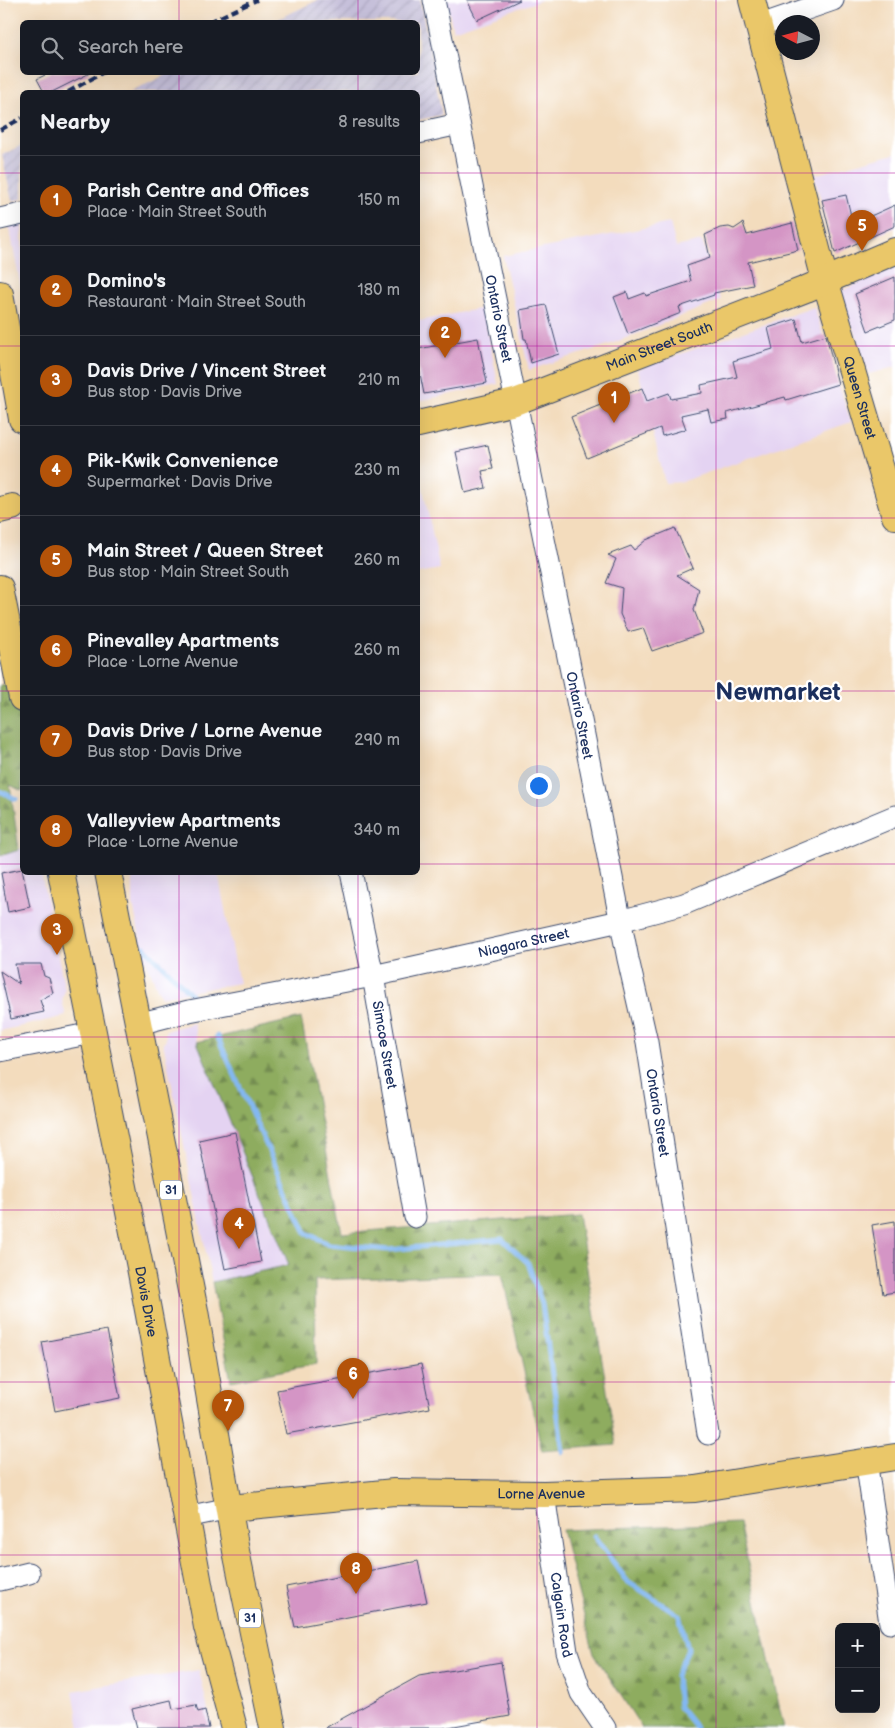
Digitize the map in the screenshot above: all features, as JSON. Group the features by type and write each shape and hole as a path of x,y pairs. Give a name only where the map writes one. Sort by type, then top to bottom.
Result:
{"main road":[{"name":"Queen Street","path":"752,0 825,280 895,516"},
{"name":"Main Street South","path":"420,424 515,402 895,251"},
{"path":"0,294 20,408"},
{"path":"0,588 20,688"},
{"name":"Davis Drive","path":"62,875 207,1627 234,1728"},
{"name":"31","path":"109,875 193,1301 230,1508 236,1552 273,1728"},
{"name":"Lorne Avenue","path":"230,1508 394,1492 544,1494 695,1489 866,1460 895,1457"}],"street":[{"name":"Ontario Street","path":"434,0 584,734 620,921 647,1042 708,1434"},
{"path":"758,26 833,0"},
{"path":"420,133 459,124"},
{"path":"0,219 20,214"},
{"name":"Niagara Street","path":"138,1024 189,1011 373,976 620,921 684,904 895,816"},
{"name":"Simcoe Street","path":"352,875 373,976 416,1217"},
{"path":"0,1051 93,1032"},
{"path":"866,1460 890,1623"},
{"name":"Calgain Road","path":"544,1494 566,1652 581,1693 605,1728"},
{"name":"Lorne Avenue","path":"186,1516 230,1508"},
{"path":"0,1580 29,1573"}],"shaded area":[{"path":"318,0 420,0 442,115 420,120 420,90 134,90 166,75 420,75 420,20 276,20"},
{"path":"446,0 542,0 453,30"},
{"path":"20,146 20,199 12,201 2,155"},
{"path":"895,153 895,228 835,253 814,175"},
{"path":"670,223 676,247 702,241 721,300 611,344 529,370 503,256"},
{"path":"20,224 20,283 9,226"},
{"path":"895,267 895,367 869,374 857,337 837,293"},
{"path":"814,307 851,422 681,482 665,483 638,369"},
{"path":"483,308 498,384 420,401 420,321"},
{"path":"420,475 440,569 420,573"},
{"path":"20,849 20,875 41,875 65,990 62,1001 66,1016 0,1031 0,857"},
{"path":"133,875 218,875 239,983 161,997 144,956 133,905"},
{"path":"194,1023 197,1042 289,1265 212,1282 163,1042 166,1040 165,1031"},
{"path":"199,1670 212,1728 80,1728 73,1691"}],"green space":[{"path":"14,683 20,718 20,790 10,785 19,850 0,856 0,685"},
{"path":"301,1018 342,1233 578,1214 616,1445 542,1451 502,1274 315,1280 316,1364 231,1381 212,1282 289,1265 197,1042"},
{"path":"739,1523 784,1728 642,1728 594,1654 562,1530"}],"building":[{"path":"467,0 520,0 477,20"},
{"path":"45,75 86,75 56,90 43,90 37,79"},
{"path":"846,195 853,224 895,205 895,226 835,253 822,200"},
{"path":"743,223 747,235 792,223 798,250 748,262 753,285 714,293 714,295 679,307 681,313 628,334 614,297 627,292 629,299 645,293 646,296 691,281 687,266 710,258 705,235 720,228 729,227 734,229"},
{"path":"895,277 895,320 868,331 855,294"},
{"path":"546,305 559,354 531,363 526,339 524,339 520,310"},
{"path":"796,319 802,342 826,335 838,384 786,400 785,397 727,413 728,419 711,422 708,409 681,415 686,429 662,436 660,428 587,458 571,417 642,388 647,401 669,393 671,399 702,393 701,385 737,377 733,361 773,349 768,328"},
{"path":"478,338 487,383 424,394 420,374 420,349"},
{"path":"488,445 493,469 482,471 486,488 465,493 456,452"},
{"path":"675,528 693,568 677,575 699,589 694,610 703,633 652,651 643,628 628,632 620,614 622,588 606,583 616,559 608,555 631,546 634,550 646,540"},
{"path":"20,869 20,875 23,875 30,907 8,912 1,873"},
{"path":"15,964 41,964 44,976 49,978 53,993 40,1000 44,1012 11,1019 0,971 19,984"},
{"path":"235,1132 261,1262 225,1269 199,1140"},
{"path":"895,1221 895,1292 883,1294 872,1225"},
{"path":"107,1330 120,1398 55,1411 42,1342"},
{"path":"421,1364 430,1408 286,1434 277,1390"},
{"path":"418,1561 427,1602 295,1627 286,1587"},
{"path":"501,1662 510,1716 443,1728 325,1728 419,1676"},
{"path":"171,1700 173,1709 196,1705 198,1712 205,1710 209,1728 137,1728 132,1709"}],"waterway":[{"path":"0,791 16,799"},
{"path":"144,947 192,995"},
{"path":"217,1036 306,1233 329,1244 388,1250 502,1239 528,1263 542,1304 563,1452"},
{"path":"594,1536 628,1582 679,1615 688,1649 676,1675 679,1707 696,1728"}],"railway":[{"path":"213,20 257,0"},
{"path":"72,90 99,75"},
{"path":"0,130 20,119"}],"place":[{"name":"Main Street / Queen Street","path":"862,251"},
{"name":"Domino's","path":"445,358"},
{"name":"Parish Centre and Offices","path":"614,423"},
{"name":"Davis Drive / Vincent Street","path":"57,955"},
{"name":"Pik-Kwik Convenience","path":"239,1249"},
{"name":"Pinevalley Apartments","path":"353,1399"},
{"name":"Davis Drive / Lorne Avenue","path":"228,1431"},
{"name":"Valleyview Apartments","path":"356,1594"}],"district":[{"name":"Newmarket","path":"778,692"}]}
